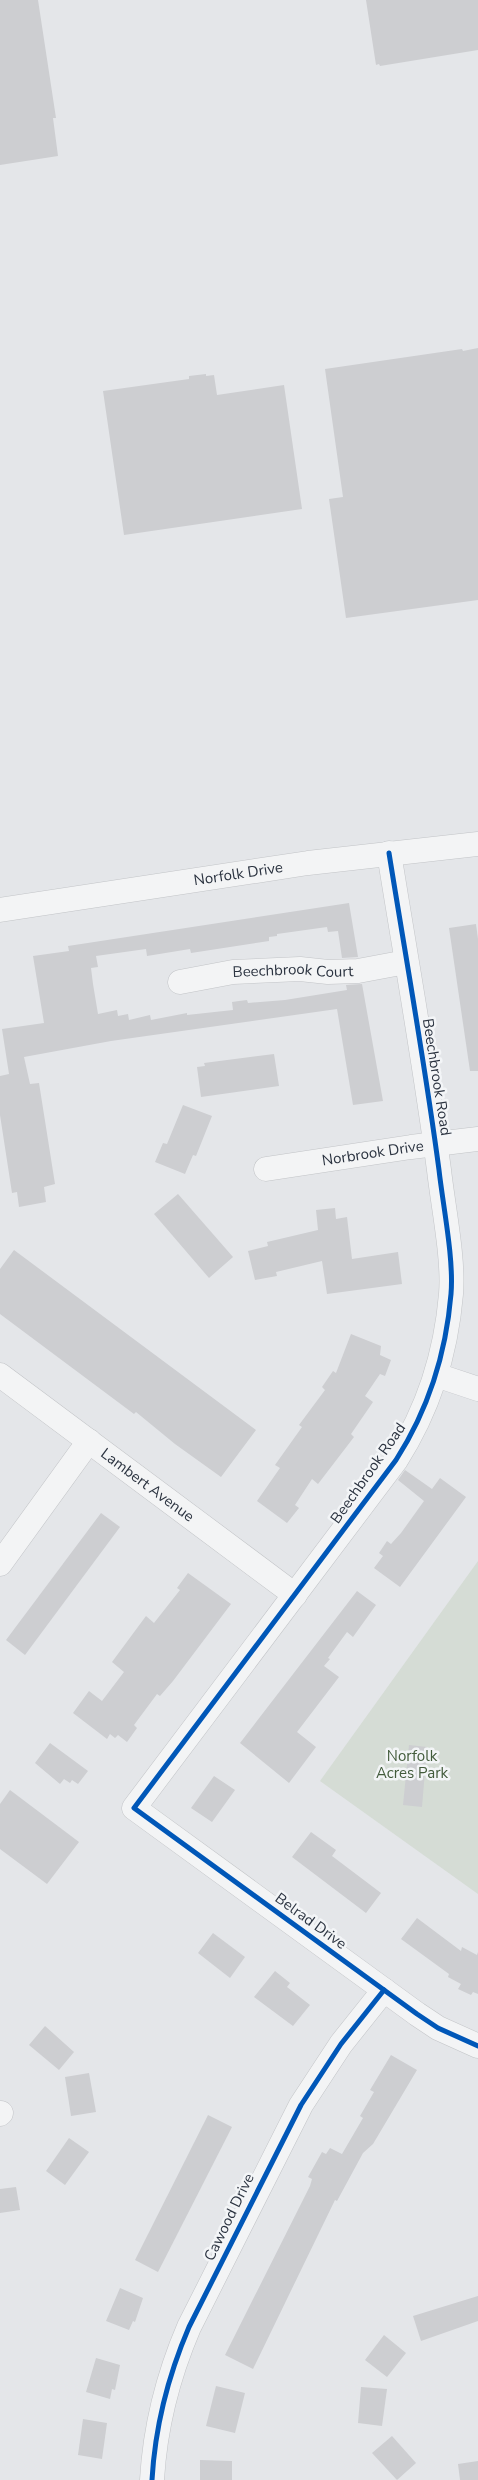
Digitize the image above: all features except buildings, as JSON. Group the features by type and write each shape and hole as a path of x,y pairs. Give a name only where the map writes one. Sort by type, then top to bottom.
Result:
{"street":[{"name":"Norfolk Drive","path":"0,910 299,865 478,844"},
{"name":"Beechbrook Road","path":"134,1808 296,1595 408,1440 426,1406 436,1375 444,1345 452,1292 448,1240 435,1144 389,853"},
{"name":"Beechbrook Court","path":"180,982 233,972 300,969 328,972 358,971 406,962"},
{"name":"Norbrook Drive","path":"266,1169 478,1139"},
{"name":"Lambert Avenue","path":"0,1375 296,1595"},
{"path":"436,1375 478,1389"},
{"path":"0,1564 89,1441"},
{"name":"Belrad Drive","path":"134,1808 438,2028 478,2046"},
{"name":"Cawood Drive","path":"152,2480 154,2452 164,2398 177,2354 189,2326 300,2105 337,2051 384,1990"}],"green space":[{"name":"Norfolk Acres Park","path":"478,1561 478,1894 320,1781"}],"cycle path":[{"path":"389,853 428,1091 450,1249 451,1294 449,1316 440,1360 426,1401 396,1460 134,1808 417,2014 438,2028 478,2046"},
{"path":"152,2480 159,2421 175,2364 189,2327 301,2105 341,2044 384,1990"}]}
